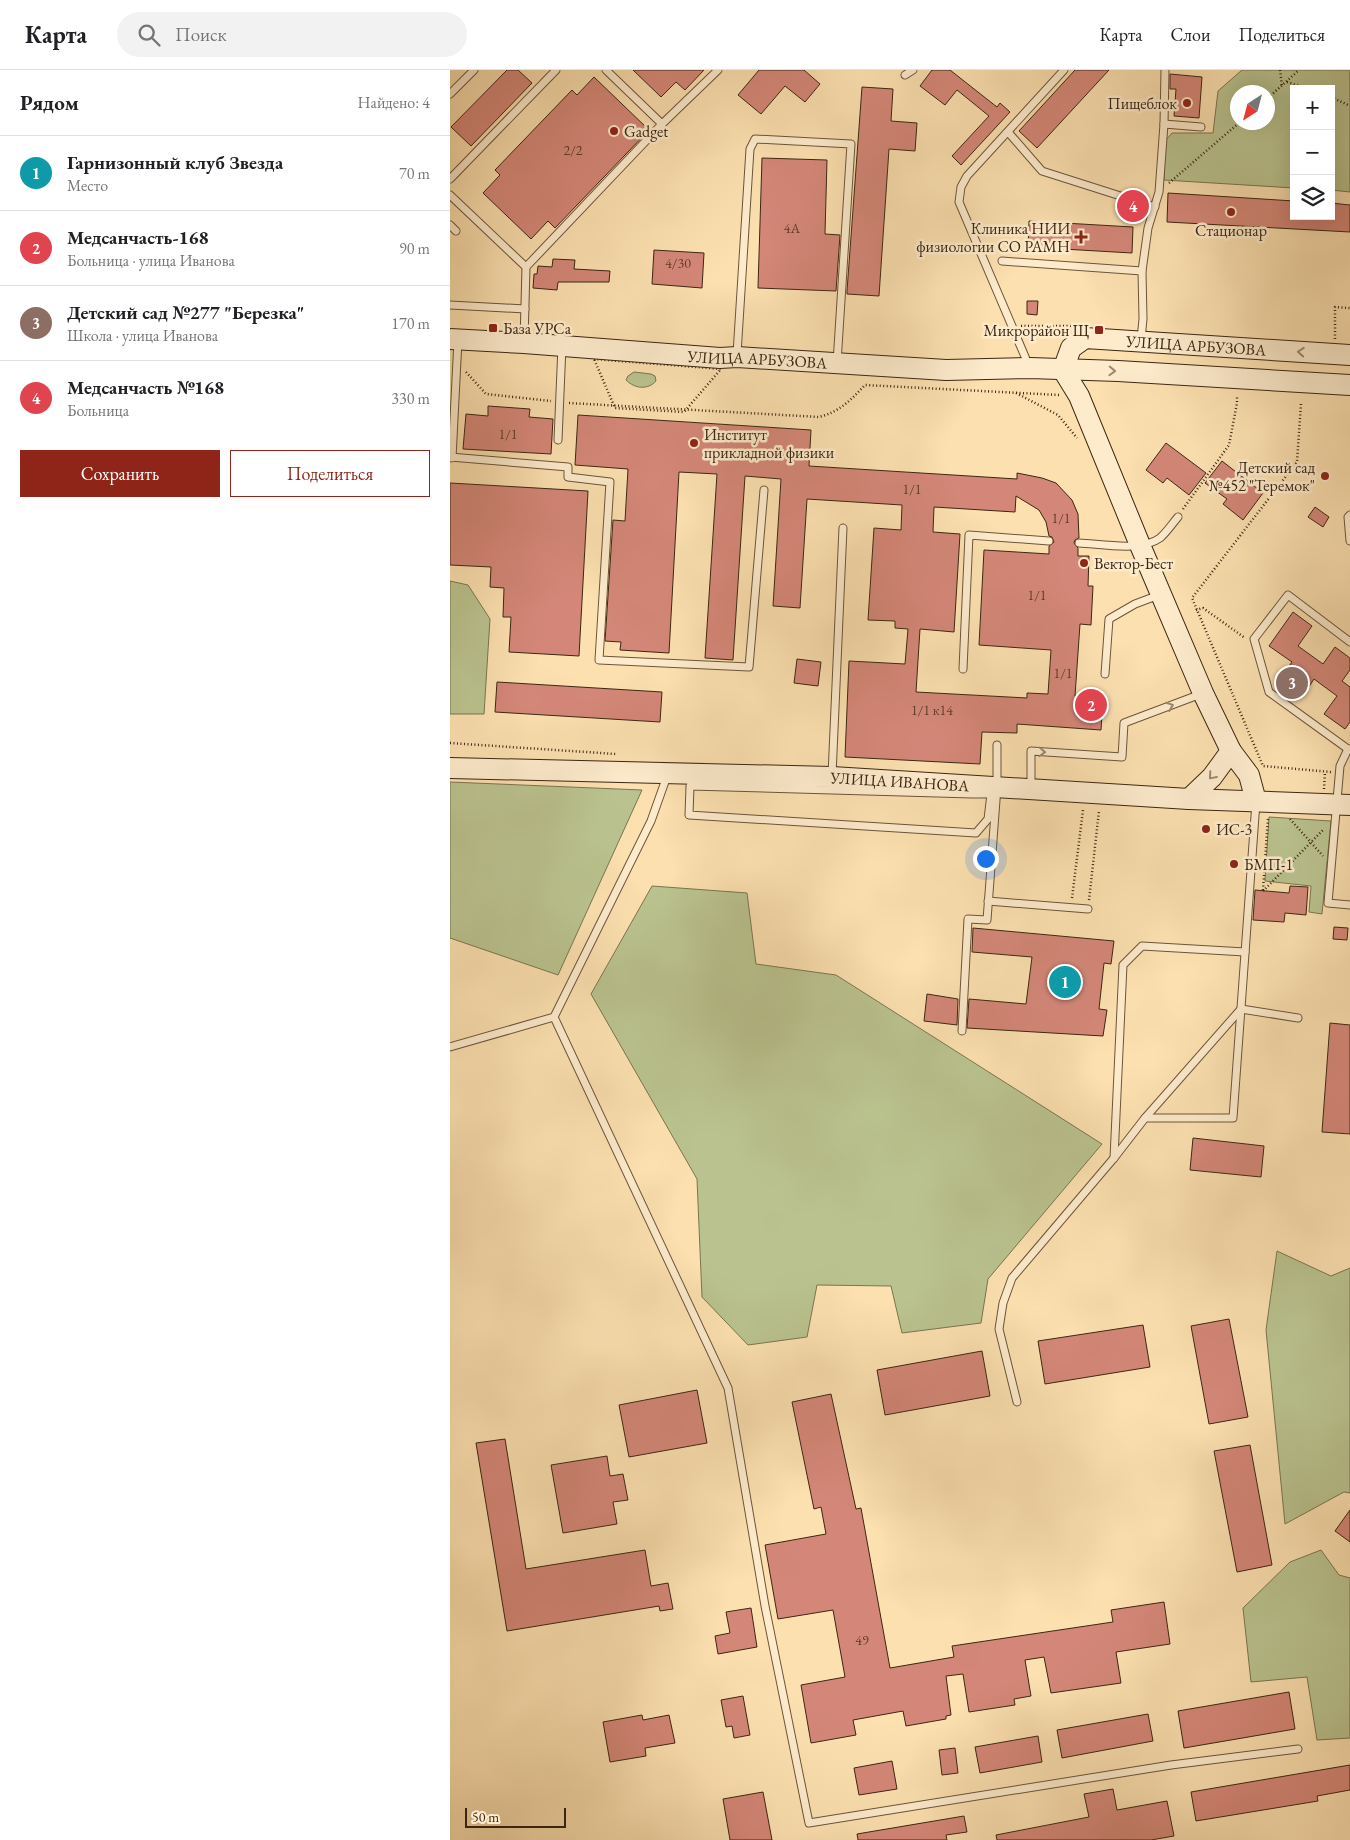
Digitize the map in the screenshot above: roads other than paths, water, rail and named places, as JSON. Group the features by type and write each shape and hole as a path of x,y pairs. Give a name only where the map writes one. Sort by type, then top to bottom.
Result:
{"main road":[{"name":"УЛИЦА АРБУЗОВА","path":"1063,370 1071,348 1085,338 1350,355"},
{"name":"УЛИЦА АРБУЗОВА","path":"454,340 524,343 720,358 737,357 946,370 1030,368 1350,385"},
{"path":"1063,370 1079,396 1140,546 1204,693 1231,751 1249,775 1262,806"},
{"path":"1189,799 1212,777 1231,751"},
{"name":"УЛИЦА ИВАНОВА","path":"450,768 832,777 1189,799 1262,806 1340,808"}],"lane":[{"path":"450,94 474,70"},
{"path":"450,178 556,70"},
{"path":"606,70 662,124"},
{"path":"524,343 526,268 662,124 718,70"},
{"path":"905,75 913,70"},
{"path":"1030,368 959,202 961,187 967,176 1064,70"},
{"path":"1141,342 1143,319 1142,271 1148,228 1159,192 1164,124 1165,70"},
{"path":"1164,124 1201,127"},
{"path":"1008,132 1042,171 1154,207"},
{"path":"737,357 750,149 755,139 851,144 838,363"},
{"path":"450,195 526,268"},
{"path":"450,225 456,231"},
{"path":"1002,261 1142,271"},
{"path":"450,305 525,310"},
{"path":"454,340 457,372 451,457 568,467 568,477 610,482 599,660 749,667 764,490"},
{"path":"558,440 562,346"},
{"path":"1350,515 1348,517 1350,541"},
{"path":"1079,543 1140,546 1158,539 1178,517"},
{"path":"832,777 843,528"},
{"path":"963,669 969,535 1049,541"},
{"path":"1104,674 1109,619 1135,604 1161,593"},
{"path":"1350,642 1288,595 1254,639 1269,692 1349,749 1340,766 1339,773 1340,808 1331,864 1328,904 1350,906"},
{"path":"1031,789 1031,751 1122,757 1124,723 1204,693"},
{"path":"962,1031 968,919 987,920 997,787 997,745"},
{"path":"450,1047 554,1017 651,821 668,773"},
{"path":"690,786 991,794 988,819 976,833 689,815 690,786"},
{"path":"1145,1118 1233,1118 1245,952 1262,806"},
{"path":"988,901 1088,909"},
{"path":"1114,1158 1123,966 1142,946 1245,952"},
{"path":"1241,1009 1298,1018"},
{"path":"1017,1402 999,1328 1003,1303 1012,1278 1114,1158 1145,1118 1241,1009"},
{"path":"554,1017 728,1388 764,1606 809,1823 1171,1765 1298,1749"}],"place":[{"name":"Пищеблок","path":"1187,103"},
{"name":"Gadget","path":"614,131"},
{"name":"Медсанчасть №168","path":"1133,206"},
{"name":"Стационар","path":"1231,212"},
{"name":"Клиника НИИ физиологии СО РАМН","path":"1081,237"},
{"name":"База УРСа","path":"493,328"},
{"name":"Микрорайон Щ","path":"1099,330"},
{"name":"Институт прикладной физики","path":"694,443"},
{"name":"Детский сад №452 \"Теремок\"","path":"1325,476"},
{"name":"Вектор-Бeст","path":"1084,563"},
{"name":"Детский сад №277 \"Березка\"","path":"1292,683"},
{"name":"Медсанчасть-168","path":"1091,705"},
{"name":"ИС-3","path":"1206,829"},
{"name":"БМП-1","path":"1234,864"},
{"name":"Гарнизонный клуб Звезда","path":"1065,982"}]}
